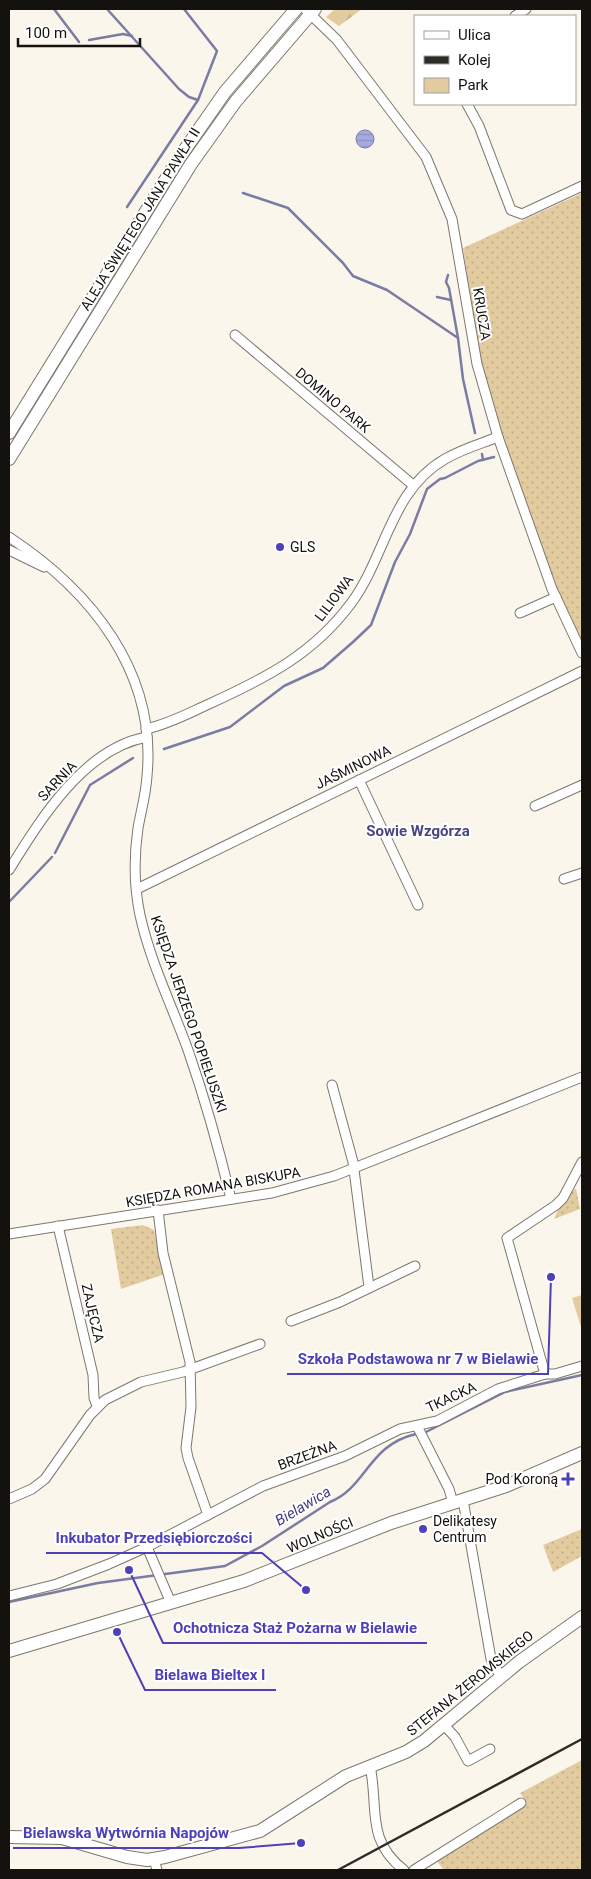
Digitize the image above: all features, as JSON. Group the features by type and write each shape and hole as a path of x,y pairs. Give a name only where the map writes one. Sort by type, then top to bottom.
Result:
{"street":[{"name":"ALEJA ŚWIĘTEGO JANA PAWŁA II","path":"9,433 179,158 230,86 296,9"},
{"name":"ALEJA ŚWIĘTEGO JANA PAWŁA II","path":"9,459 191,164 236,101 310,10"},
{"name":"KRUCZA","path":"310,10 343,47 426,157 452,219 477,364 498,437 556,597 582,653"},
{"path":"468,105 479,126 511,210 522,214 582,186"},
{"name":"DOMINO PARK","path":"235,335 413,485"},
{"name":"LILIOWA","path":"147,733 264,678 297,658 328,631 353,600 372,567 396,512 413,485 444,460 462,450 498,437"},
{"name":"KSIĘDZA JERZEGO POPIEŁUSZKI","path":"9,537 29,551 84,600 116,640 139,691 147,733 147,777 136,846 137,889 145,932 196,1073 231,1199"},
{"name":"KSIĘDZA JERZEGO POPIEŁUSZKI","path":"9,550 49,569"},
{"path":"520,613 556,597"},
{"name":"JAŚMINOWA","path":"137,889 582,671"},
{"name":"SARNIA","path":"9,870 40,822 77,778 112,751 147,733"},
{"path":"359,780 418,905"},
{"path":"535,806 582,785"},
{"path":"564,879 582,873"},
{"name":"KSIĘDZA ROMANA BISKUPA","path":"9,1234 231,1199 300,1186 354,1168 582,1077"},
{"path":"332,1085 354,1168 369,1287"},
{"path":"545,1374 507,1238 556,1205 563,1198 582,1162"},
{"path":"158,1210 163,1254 190,1369 191,1407 186,1448 208,1515"},
{"name":"ZAJĘCZA","path":"58,1226 93,1375 94,1398 97,1406"},
{"path":"291,1321 340,1302 415,1266"},
{"path":"9,1499 32,1489 45,1479 97,1406 141,1382 190,1369 260,1344"},
{"name":"TKACKA","path":"417,1426 437,1421 498,1389 545,1374 556,1374 582,1366"},
{"path":"417,1426 449,1489 458,1502 491,1659 501,1677"},
{"name":"BRZEŻNA","path":"9,1596 68,1580 147,1547 263,1486 345,1456 400,1429 417,1426"},
{"name":"WOLNOŚCI","path":"9,1652 259,1575 382,1526 530,1477 582,1453"},
{"path":"147,1547 171,1603"},
{"name":"STEFANA ŻEROMSKIEGO","path":"9,1837 58,1838 155,1865 262,1830 334,1782 417,1746 501,1677 582,1617"},
{"path":"444,1725 455,1737 468,1761 490,1749"},
{"path":"370,1766 377,1836 386,1852 404,1870"},
{"path":"414,1870 521,1803"}],"green space":[{"path":"335,9 362,9 339,26 326,17"},
{"path":"582,193 582,642 555,585 481,373 463,248"},
{"path":"576,1188 580,1209 554,1219 560,1205"},
{"path":"143,1225 154,1230 165,1274 121,1289 111,1229"},
{"path":"582,1295 582,1327 581,1327 572,1298"},
{"path":"582,1529 582,1556 553,1572 543,1545"},
{"path":"582,1760 582,1870 444,1870 436,1860 527,1803 520,1793"}],"water":[{"path":"365,130 371,133 374,139 371,145 365,148 359,145 356,139 359,133"}],"waterway":[{"path":"54,9 79,42"},
{"path":"107,9 179,89 189,97 198,100"},
{"path":"127,207 198,100 217,51 184,9"},
{"path":"89,40 123,34 132,36"},
{"path":"243,193 288,208 343,263 353,276 387,290 458,338 463,379 475,433"},
{"path":"448,275 446,282 449,288 458,338"},
{"path":"437,297 451,300"},
{"path":"482,454 483,460"},
{"path":"164,749 230,727 284,686 323,668 353,642 371,625 395,562 410,534 427,489 440,479 478,461 494,457"},
{"path":"55,853 90,785 133,758"},
{"path":"9,902 52,857"},
{"name":"Bielawica","path":"424,1433 505,1392 582,1375"},
{"name":"Bielawica","path":"9,1602 98,1583 225,1566 262,1546 342,1495 352,1487 377,1456 400,1439 416,1434"}],"railway":[{"path":"338,1870 582,1739"}],"place":[{"name":"GLS","path":"280,547"},
{"name":"Szkoła Podstawowa nr 7 w Bielawie","path":"551,1277"},
{"name":"Pod Koroną","path":"568,1479"},
{"name":"Delikatesy Centrum","path":"423,1529"},
{"name":"Ochotnicza Staż Pożarna w Bielawie","path":"129,1570"},
{"name":"Inkubator Przedsiębiorczości","path":"306,1590"},
{"name":"Bielawa Bieltex I","path":"117,1632"},
{"name":"Bielawska Wytwórnia Napojów","path":"301,1843"}],"district":[{"name":"Sowie Wzgórza","path":"418,831"}]}
